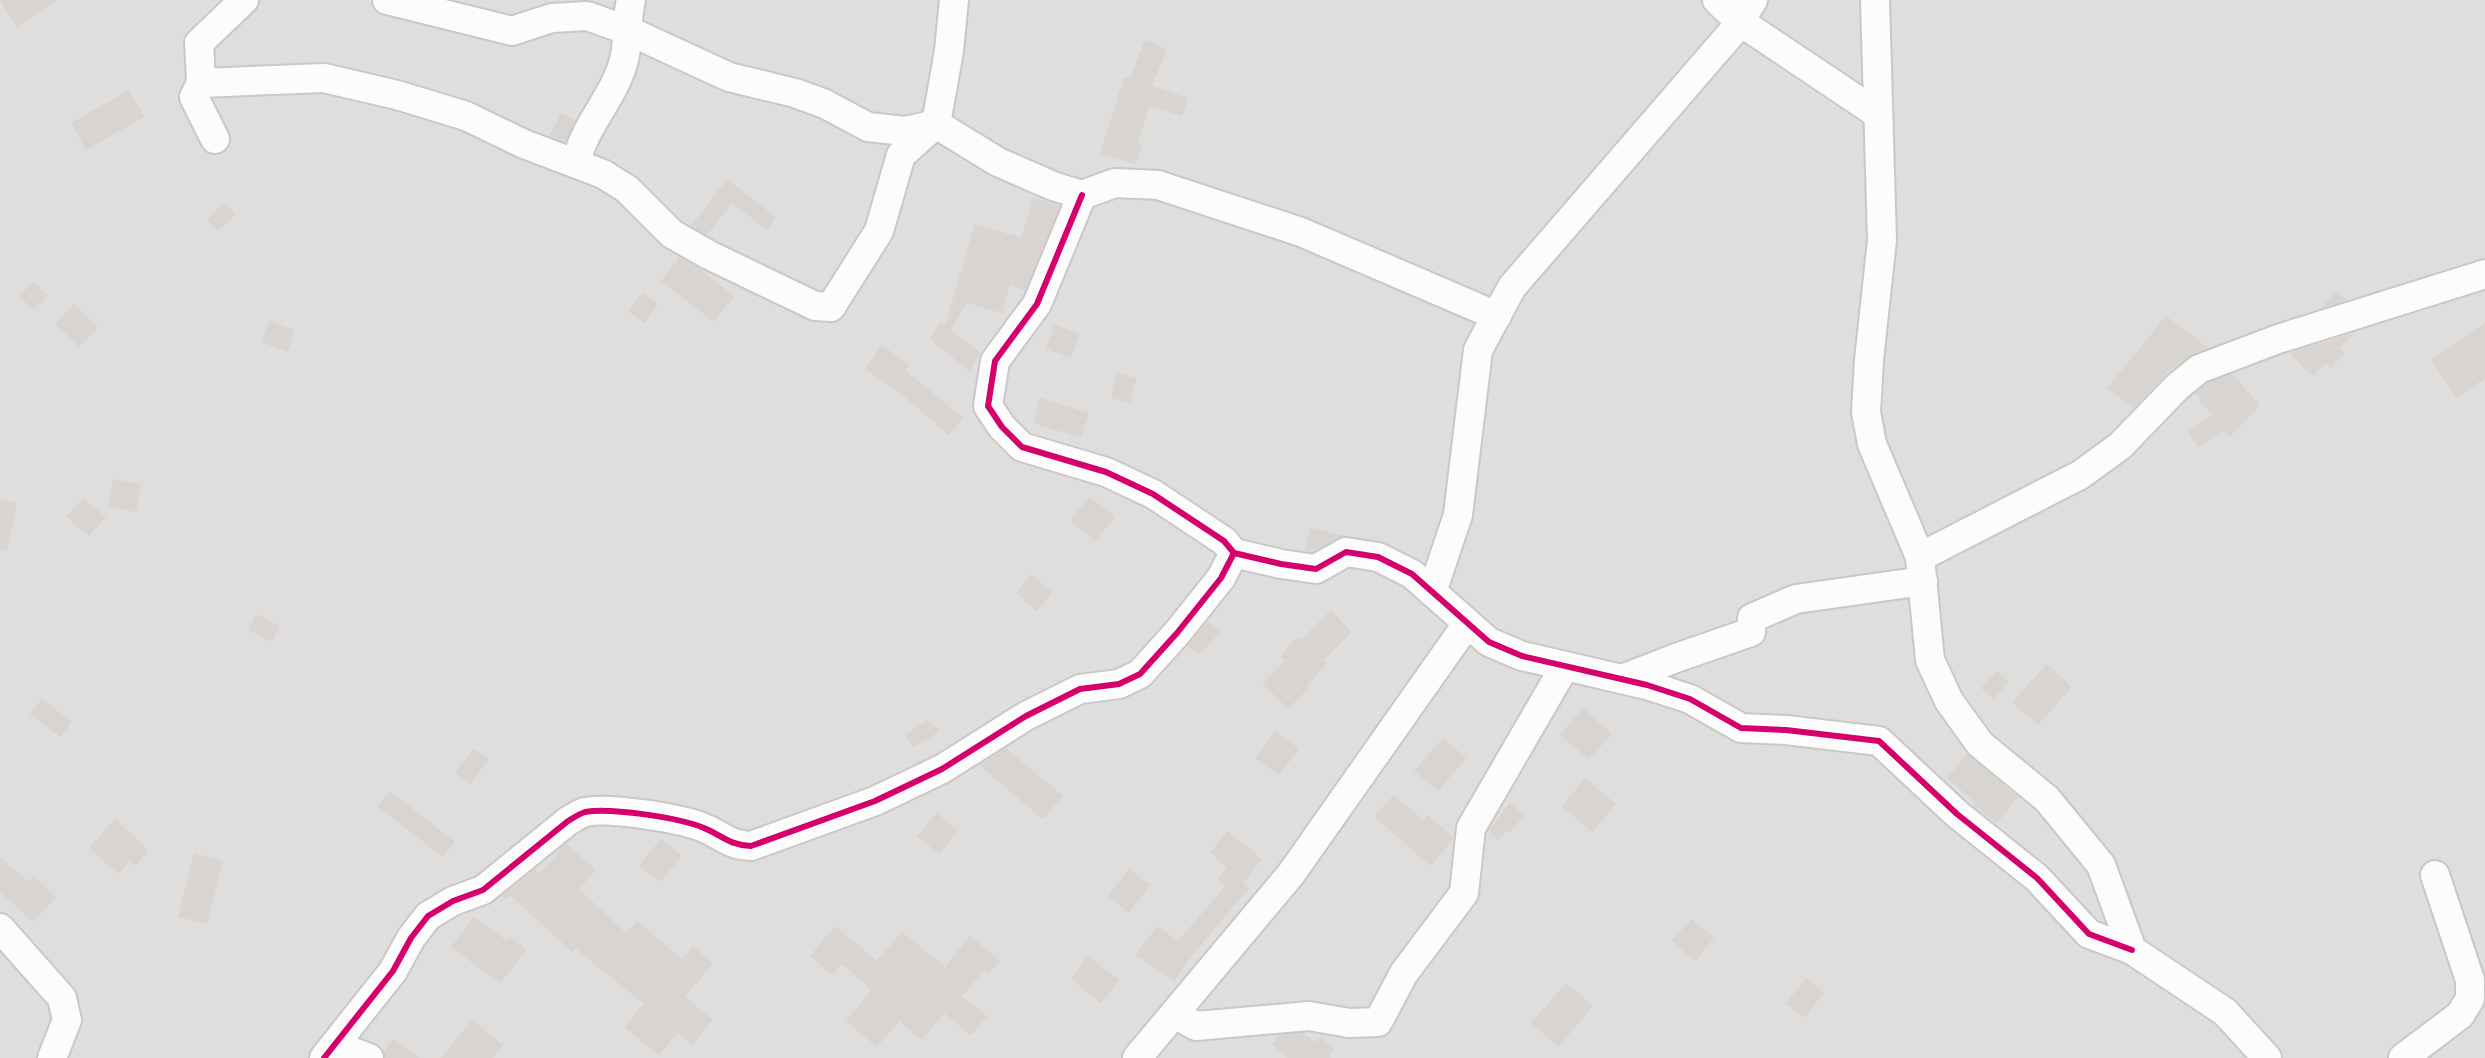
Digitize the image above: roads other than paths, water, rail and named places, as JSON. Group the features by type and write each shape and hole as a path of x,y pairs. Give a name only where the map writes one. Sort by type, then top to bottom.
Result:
{"street":[{"path":"215,139 194,97 201,83 199,43 244,0"},
{"path":"387,0 512,31 552,18 587,16 627,30 729,77 795,93 825,104 868,126 905,131 936,124 998,162 1053,186 1083,195 1114,183 1158,185 1301,232 1497,316"},
{"path":"576,163 580,143 610,95 625,59 631,0"},
{"path":"201,83 324,78 398,95 466,116 524,144 603,174 627,189 672,234 709,255 815,306 831,307 879,231 901,155 936,124 949,51 954,0"},
{"path":"1717,0 1746,11 1878,114"},
{"path":"1875,0 1882,240 1869,360 1866,412 1872,444 1922,569 1930,660 1949,701 1980,744 2047,799 2101,865 2132,950"},
{"path":"1432,592 1458,514 1478,350 1512,287 1746,11"},
{"path":"1083,195 1036,304 995,361 988,406 1002,427 1022,447 1106,472 1153,494 1224,541 1234,553 1316,569 1346,552 1378,557 1412,574 1490,642 1522,656 1690,699 1741,728 1786,730 1879,741 1957,814 2037,878 2089,934 2132,950 2226,1012 2267,1058"},
{"path":"1622,680 1751,632 1752,618 1796,599 1922,569 2080,475 2120,446 2176,387 2199,369 2278,339 2485,274"},
{"path":"369,1058 330,1051 393,971 411,938 428,916 453,901 483,890 568,821 583,813 603,811 642,815 704,828 735,845 751,846 875,801 942,769 981,747 1026,716 1080,689 1119,684 1140,674 1177,633 1221,578 1234,553"},
{"path":"1137,1058 1291,874 1467,624"},
{"path":"1174,1014 1196,1026 1309,1017 1348,1023 1378,1022 1404,973 1464,893 1471,828 1565,666"},
{"path":"2403,1058 2460,1015 2470,999 2470,980 2435,875"},
{"path":"0,928 62,998 67,1020 52,1058"}]}
